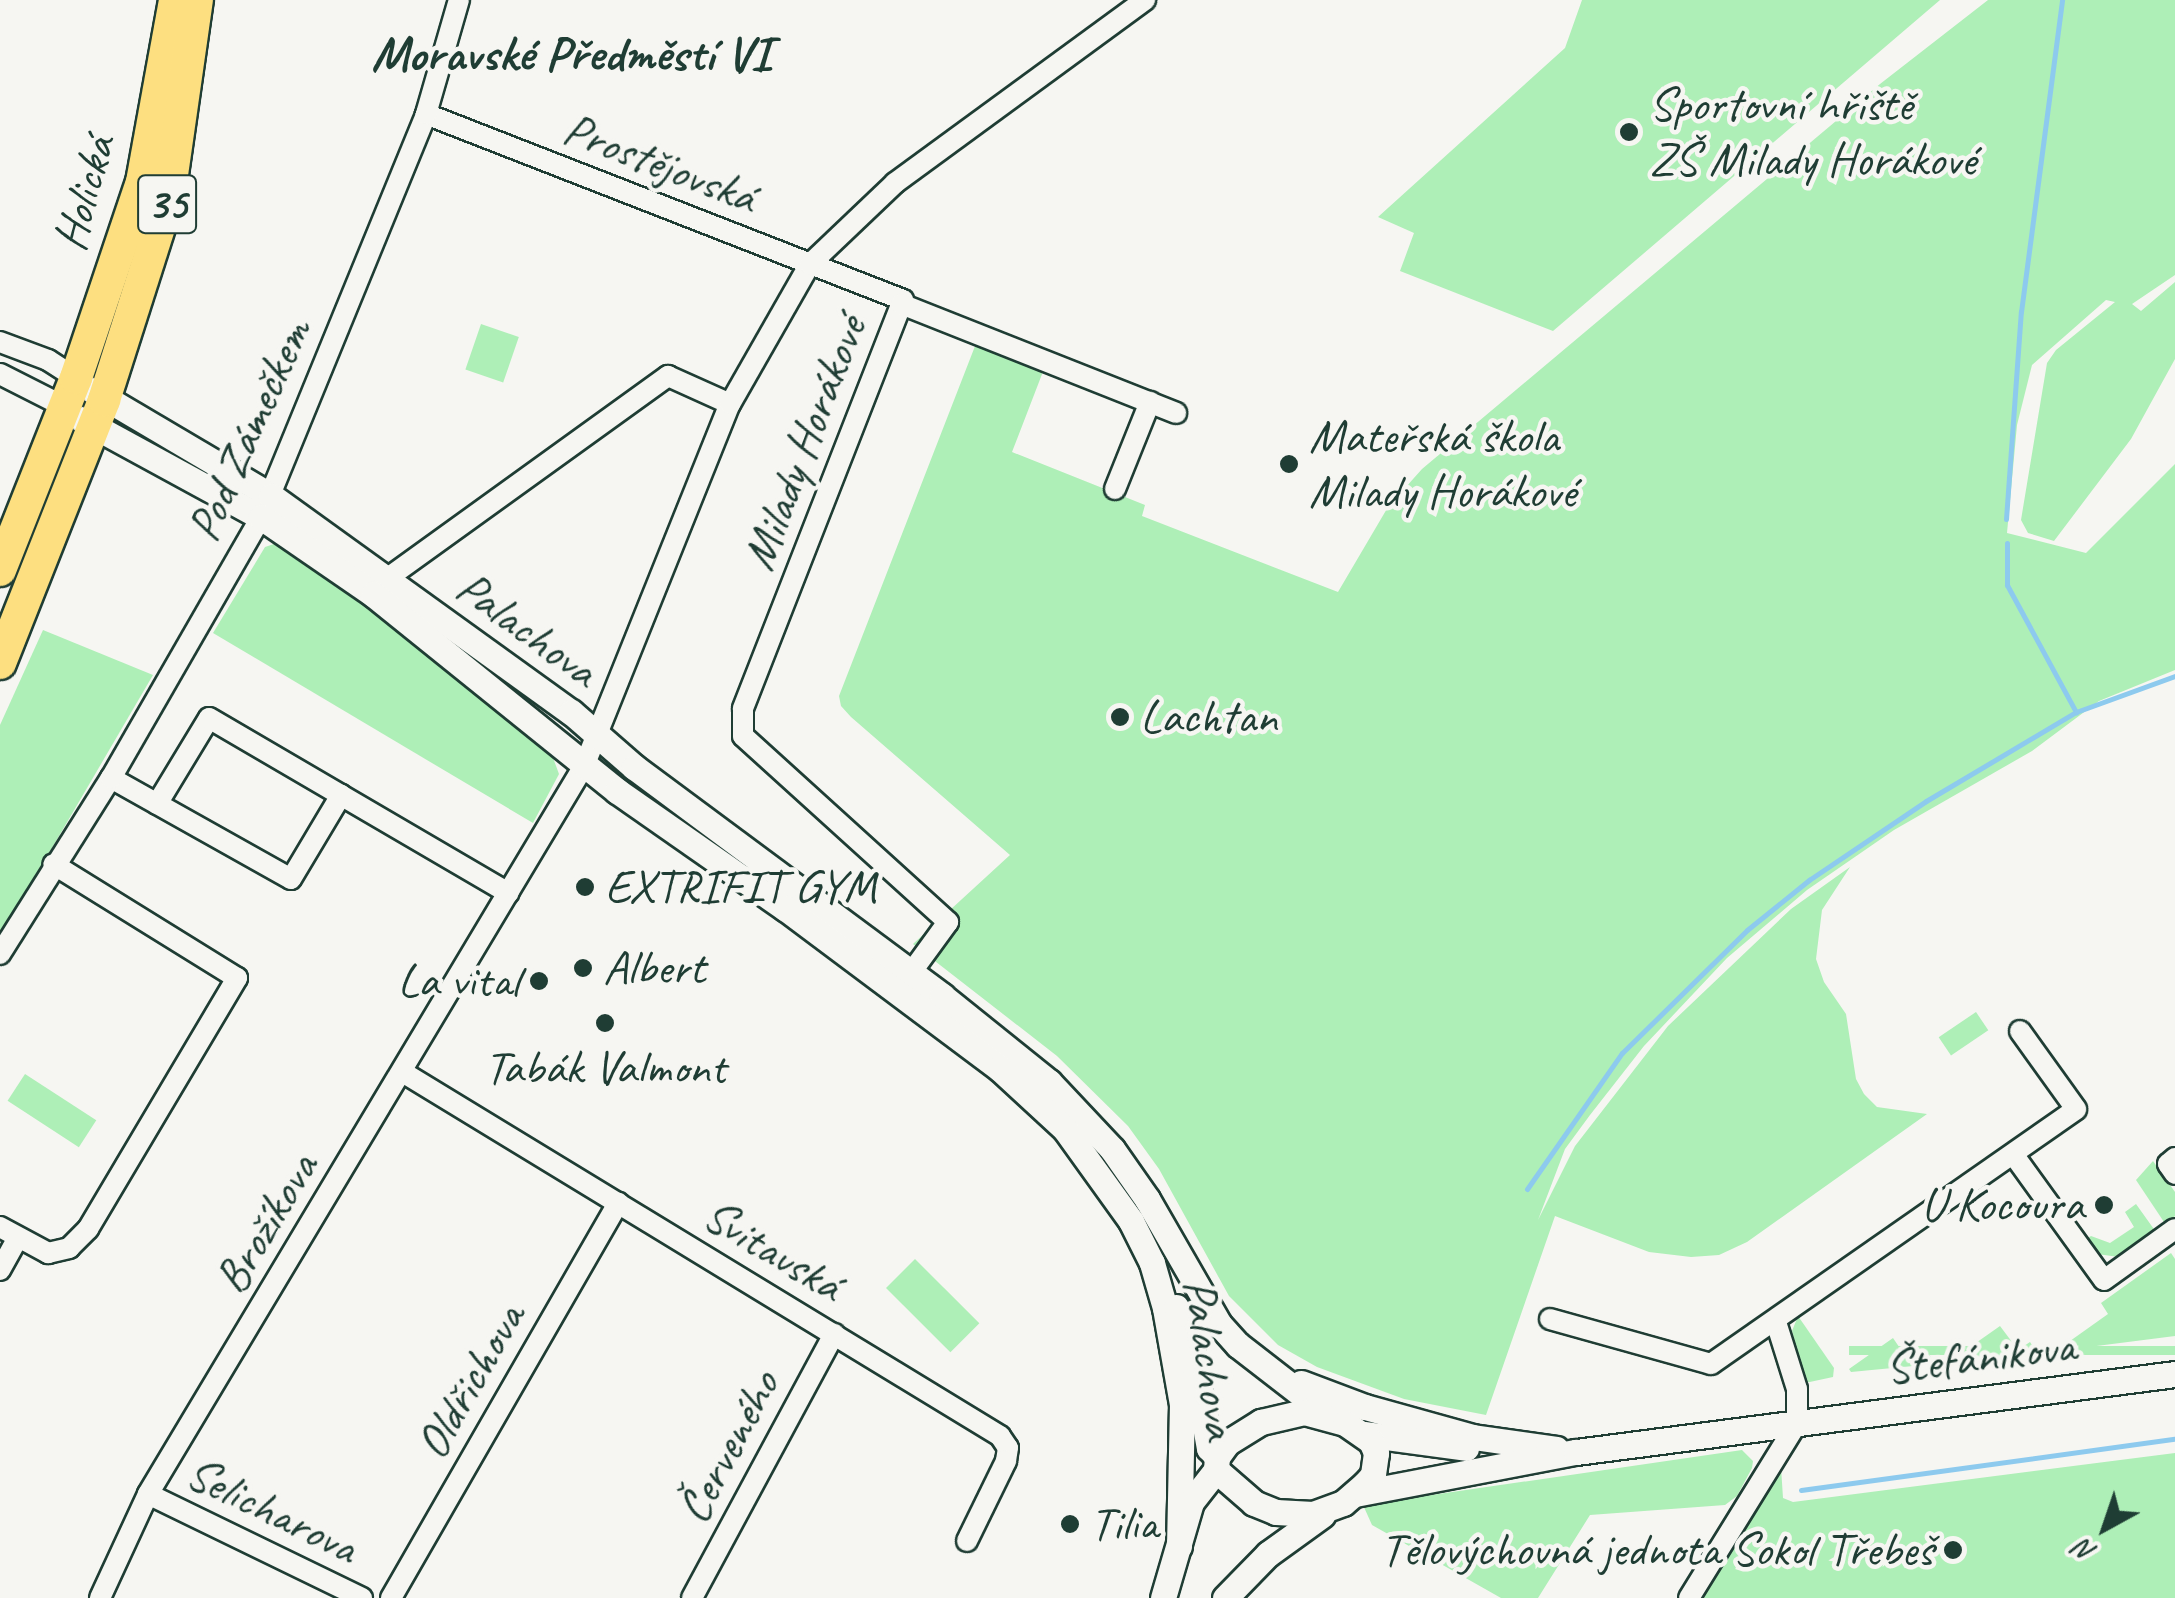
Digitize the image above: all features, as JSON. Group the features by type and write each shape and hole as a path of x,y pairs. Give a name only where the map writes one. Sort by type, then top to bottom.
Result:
{"main road":[{"name":"Holická","path":"70,392 142,182 175,0"},
{"name":"Holická","path":"99,414 169,196 197,0"},
{"name":"35","path":"0,570 70,392"},
{"name":"35","path":"0,663 99,414"}],"street":[{"name":"Pod Zámečkem","path":"0,954 110,778 266,507 426,114 459,0"},
{"name":"Milady Horákové","path":"585,764 730,404 810,264 895,183 1145,0"},
{"name":"Prostějovská","path":"426,114 810,264"},
{"name":"Milady Horákové","path":"810,264 904,300 743,709 744,736 948,922 904,982"},
{"path":"902,304 1176,412"},
{"path":"0,342 48,360 70,392"},
{"path":"0,374 70,392"},
{"name":"Milady Horákové","path":"386,580 668,376 730,404"},
{"name":"Palachova","path":"70,392 99,414 266,507 386,580 599,735 904,982 1082,1114 1147,1199 1219,1324 1332,1418"},
{"path":"1115,490 1150,402"},
{"name":"Palachova","path":"266,507 585,764 904,982 1065,1129 1116,1195 1152,1263 1175,1354 1182,1404 1179,1546"},
{"path":"156,804 208,718 509,893"},
{"name":"Brožíkova","path":"100,1598 148,1494 404,1073 585,764"},
{"path":"110,778 291,878 341,795"},
{"path":"0,1270 8,1232 48,1253 70,1248 88,1229 237,978 53,864"},
{"path":"1550,1320 1712,1364 2076,1109 2020,1031"},
{"name":"Svitavská","path":"404,1073 1006,1442 1006,1462 967,1541"},
{"name":"Štefánikova","path":"2013,1154 2104,1280 2175,1230"},
{"path":"2175,1158 2168,1164 2175,1174"},
{"name":"Oldřichova","path":"391,1598 618,1203"},
{"path":"1152,1263 1189,1336 1209,1448 1216,1464 1245,1497 1276,1512 1298,1515 1330,1510"},
{"path":"1689,1598 1797,1423 1796,1390 1776,1322"},
{"name":"Červeného","path":"692,1598 834,1334"},
{"path":"1271,1371 1365,1407 1472,1437 1576,1452"},
{"name":"Štefánikova","path":"1354,1494 1576,1452 2175,1374"},
{"path":"1163,1598 1192,1502 1236,1437 1282,1414 1304,1412 1332,1418 1372,1441 1377,1461 1373,1475 1354,1494 1268,1554 1226,1598"},
{"name":"Štefánikova","path":"1364,1434 1470,1449 1576,1452"},
{"name":"Selicharova","path":"148,1494 362,1598"}],"green space":[{"name":"Sportovní hřiště ZŠ Milady Horákové","path":"1582,0 1940,0 1553,331 1400,271 1414,233 1378,217 1565,48"},
{"path":"1988,0 2175,0 2175,275 2132,304 2141,311 2175,282 2175,359 2131,439 2054,541 2028,533 2021,520 2047,363 2056,350 2115,302 2106,300 2032,365 2017,425 2007,533 2086,553 2175,464 2175,670 2099,701 2032,751 1894,830 1807,890 1727,958 1644,1046 1565,1149 1538,1220 1575,1146 1668,1026 1791,909 1850,867 1822,910 1816,959 1824,982 1846,1014 1856,1079 1864,1094 1877,1107 1927,1114 1747,1242 1719,1255 1691,1257 1649,1252 1555,1216 1486,1415 1404,1399 1317,1367 1278,1345 1229,1296 1159,1169 1128,1126 1057,1056 913,944 1010,855 851,717 841,706 839,696 977,341 1044,369 1012,452 1145,505 1142,516 1338,592 1388,507 1422,469 1880,84"},
{"path":"481,324 519,337 503,382 465,369"},
{"path":"280,542 380,614 552,755 559,774 533,823 213,633 265,547"},
{"path":"43,630 153,675 0,937 0,725"},
{"path":"1976,1012 1988,1030 1951,1055 1939,1037"},
{"path":"25,1074 96,1120 79,1147 8,1101"},
{"path":"2153,1161 2175,1192 2175,1216 2166,1225 2136,1180"},
{"path":"2136,1204 2156,1232 2119,1257 2097,1254 2085,1240 2091,1236 2110,1243 2134,1227 2125,1212"},
{"path":"2171,1253 2175,1259 2175,1336 2065,1350 2063,1346 2108,1314 2101,1303"},
{"path":"915,1259 979,1323 950,1352 886,1288"},
{"path":"1798,1316 1834,1368 1833,1377 1805,1383 1792,1331"},
{"path":"2000,1326 2018,1350 2030,1342 2038,1354 1953,1359"},
{"path":"1893,1338 1910,1363 1928,1351 1934,1364 1851,1372 1849,1369"},
{"path":"1849,1346 2175,1346 2175,1355 1849,1355"},
{"path":"1742,1450 1753,1461 1752,1468 1737,1496 1725,1505 1590,1515 1538,1598 1501,1598 1372,1525 1363,1505"},
{"name":"Tělovýchovná jednota Sokol Třebeš","path":"2175,1453 2175,1598 1702,1598 1781,1467 1783,1498 1793,1502"}],"waterway":[{"path":"2006,519 2021,312 2062,0"},
{"path":"2007,543 2007,585 2076,712"},
{"path":"1527,1189 1622,1053 1747,930 1809,880 1926,801 2076,712 2175,676"},
{"path":"1801,1490 2175,1439"}],"place":[{"name":"Sportovní hřiště ZŠ Milady Horákové","path":"1629,132"},
{"name":"Mateřská škola Milady Horákové","path":"1289,464"},
{"name":"Lachtan","path":"1120,717"},
{"name":"EXTRIFIT GYM","path":"585,887"},
{"name":"Albert","path":"583,968"},
{"name":"La vital","path":"539,981"},
{"name":"Tabák Valmont","path":"605,1023"},
{"name":"U Kocoura","path":"2104,1205"},
{"name":"Tilia","path":"1070,1524"},
{"name":"Tělovýchovná jednota Sokol Třebeš","path":"1953,1550"}],"district":[{"name":"Moravské Předměstí VI","path":"571,54"}]}
